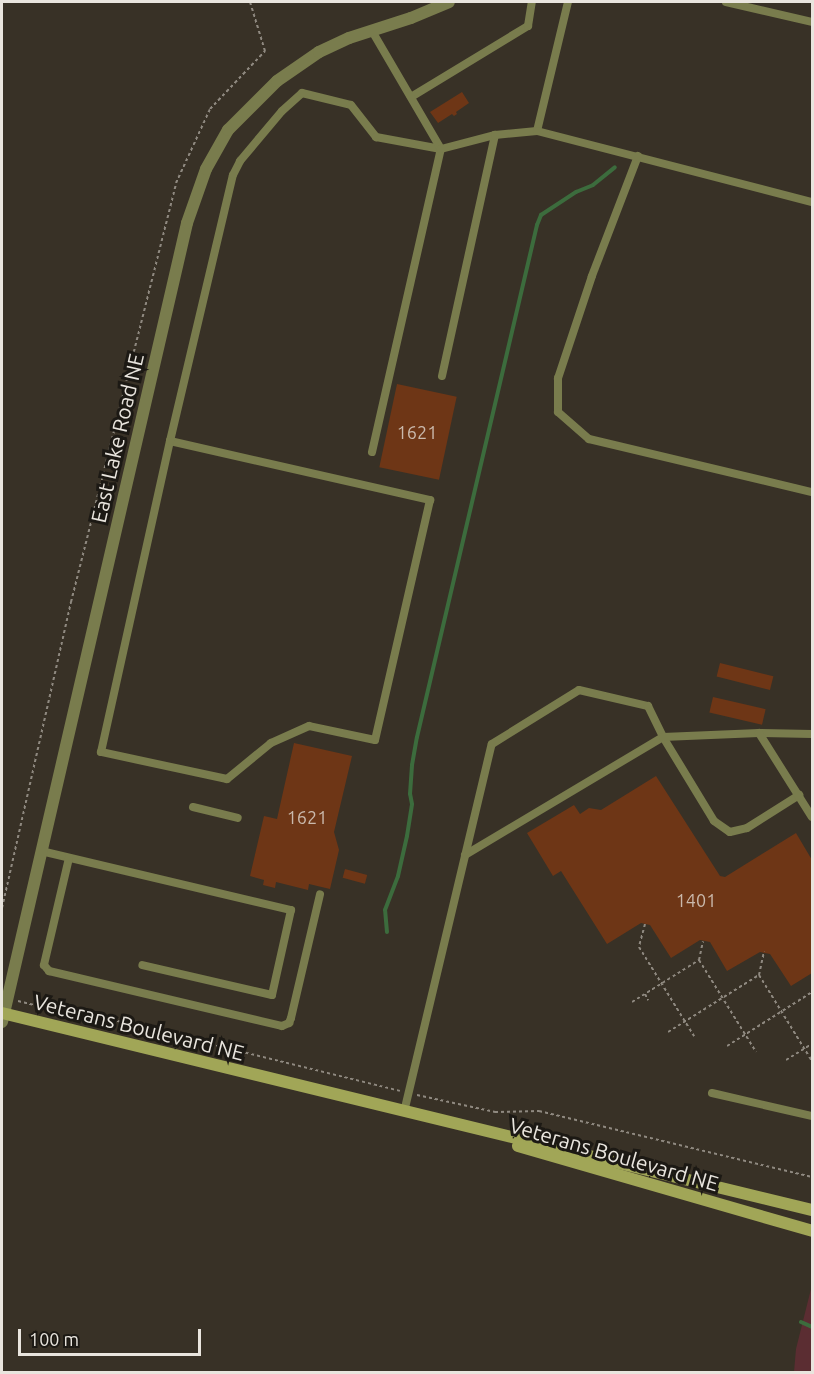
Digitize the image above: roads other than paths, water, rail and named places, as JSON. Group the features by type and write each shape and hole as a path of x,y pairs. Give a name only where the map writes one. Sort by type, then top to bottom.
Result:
{"main road":[{"name":"Veterans Boulevard NE","path":"2,1016 813,1210"},
{"name":"Veterans Boulevard NE","path":"404,1112 813,1231"}],"street":[{"name":"East Lake Road NE","path":"2,1016 187,223 206,169 228,130 276,81 319,52 449,2"}],"lane":[{"path":"411,97 528,26 532,2"},
{"path":"537,131 568,2"},
{"path":"726,2 813,22"},
{"path":"372,31 441,149 372,452"},
{"path":"170,441 430,500 375,740 309,726 271,743 227,779 101,752 170,441 233,175 254,142 302,93 351,105 376,137 441,149 495,135 537,131 813,202"},
{"path":"442,376 495,135"},
{"path":"638,156 592,276 558,378 558,412 589,439 813,492"},
{"path":"404,1112 492,744 579,690 648,706 663,737 714,821 730,832 747,828 799,795"},
{"path":"465,855 663,737 759,733 813,734"},
{"path":"759,733 813,817"},
{"path":"193,807 238,818"},
{"path":"41,851 291,910 272,995 142,965"},
{"path":"69,858 44,965 49,971 282,1026 289,1023 291,1018 320,894"},
{"path":"712,1093 813,1116"}],"waterway":[{"path":"387,932 385,910 398,876 407,836 412,804 410,794 412,765 417,737 537,225 541,215 576,192 593,185 615,167"},
{"path":"801,1322 812,1327"}]}
